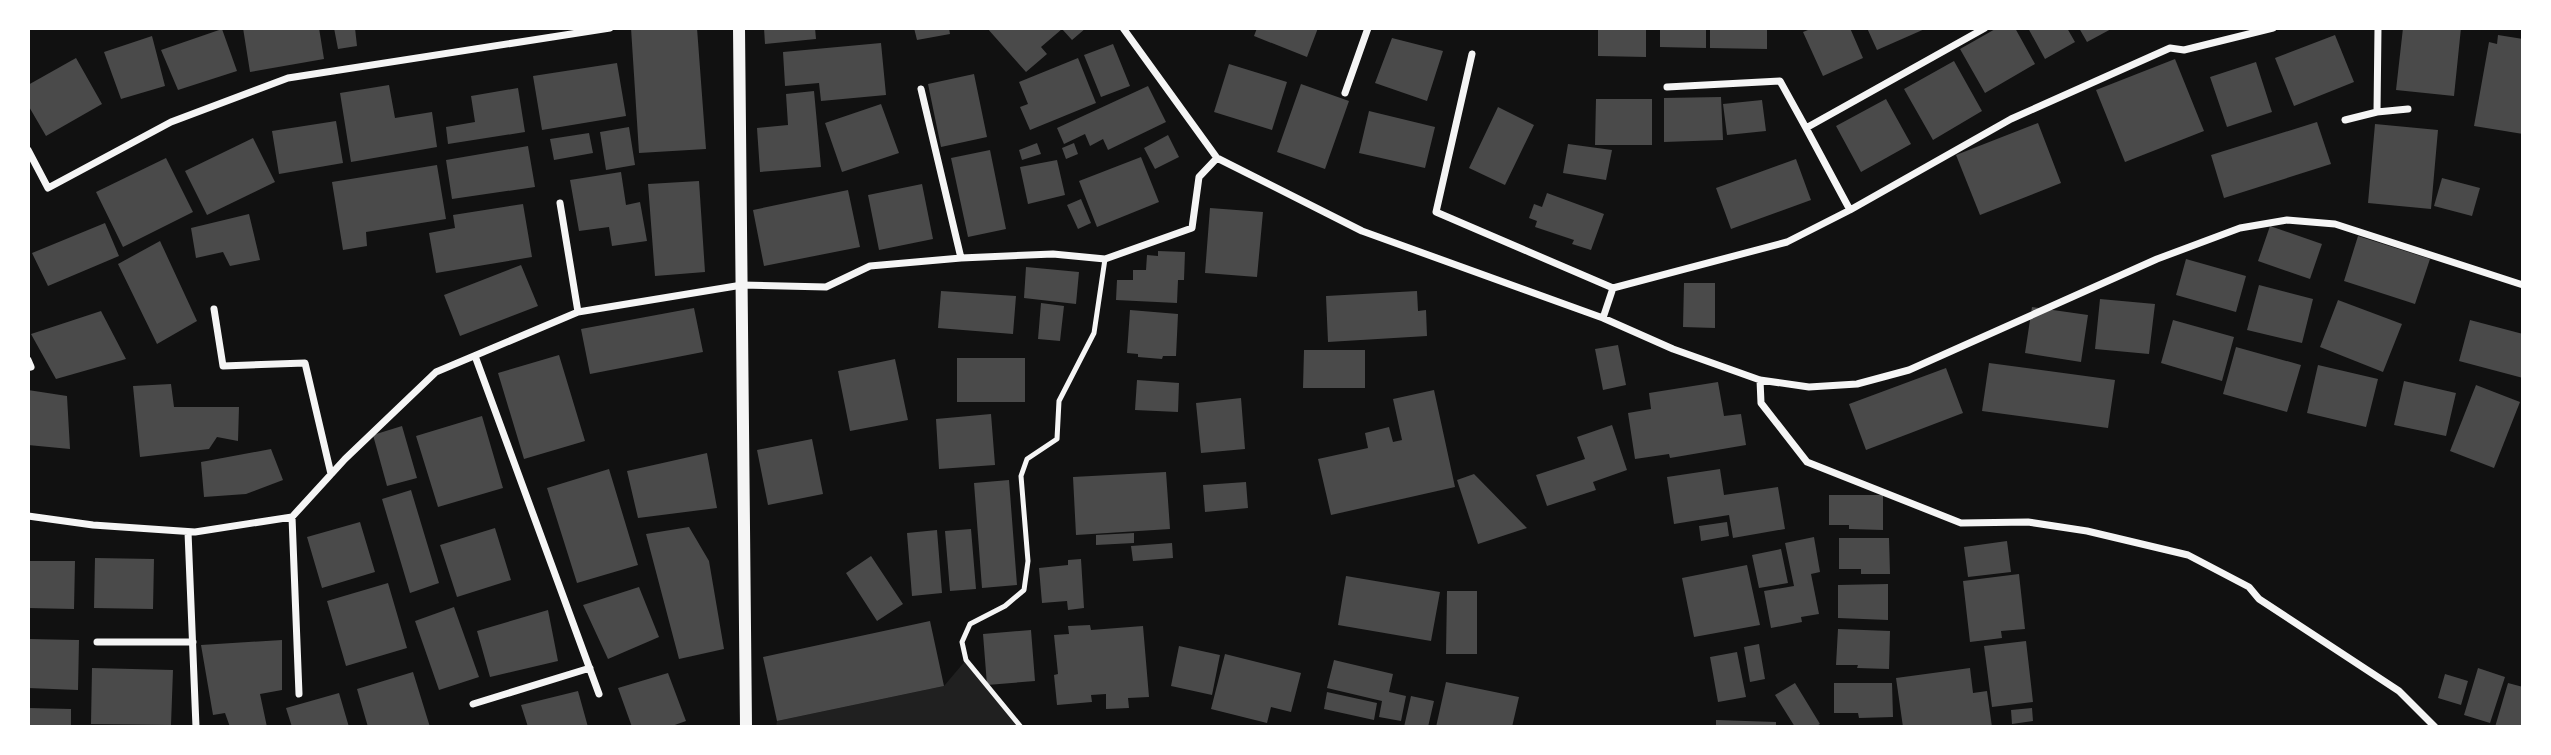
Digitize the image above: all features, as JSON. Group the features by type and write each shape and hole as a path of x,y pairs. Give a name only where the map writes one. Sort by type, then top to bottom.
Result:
{"street":[{"path":"28,150 48,188 172,122 288,78 610,28"},
{"path":"738,28 746,727"},
{"path":"1123,28 1217,158 1362,231 1603,318 1673,349 1760,380 1809,387 1857,384 1909,370 2157,259 2240,228 2287,220 2335,224 2523,285"},
{"path":"1345,93 1368,28"},
{"path":"1806,128 1985,28"},
{"path":"1472,54 1436,212 1613,288 1787,242 1850,210 2011,119 2170,48 2184,50 2273,28"},
{"path":"2377,112 2378,28"},
{"path":"1667,87 1780,81 1850,210"},
{"path":"921,89 961,258"},
{"path":"2345,120 2377,112 2408,109"},
{"path":"28,516 93,525 188,532 292,517 331,474 436,372 578,313 743,285 826,288 870,266 1054,254 1105,259 1192,228 1199,177 1217,158"},
{"path":"560,203 578,313"},
{"path":"1603,318 1613,288"},
{"path":"214,309 223,366 305,363 331,474"},
{"path":"475,356 599,694"},
{"path":"1760,380 1761,403 1807,462 1961,523 2028,522 2087,531 2188,555 2249,587 2259,599 2399,691 2435,727"},
{"path":"292,517 299,694"},
{"path":"188,532 196,727"},
{"path":"97,642 192,642"},
{"path":"473,704 590,668"}],"lane":[{"path":"1021,727 966,660 962,642 970,624 1005,606 1024,590 1027,561 1021,476 1027,458 1057,439 1059,401 1094,332 1105,259"}],"shaded area":[{"path":"966,660 1021,727 776,727 777,721 944,686"}],"building":[{"path":"243,28 319,28 324,59 250,72"},
{"path":"334,28 355,28 357,46 338,49"},
{"path":"631,28 697,28 706,149 639,153"},
{"path":"764,28 815,28 816,39 765,44"},
{"path":"914,28 949,28 950,34 917,40"},
{"path":"987,28 1086,28 1072,40 1062,29 1041,47 1047,54 1026,72"},
{"path":"1257,28 1318,28 1307,57 1254,36"},
{"path":"1598,28 1646,28 1646,57 1598,56"},
{"path":"1660,28 1706,28 1706,48 1660,47"},
{"path":"1710,28 1767,28 1767,49 1710,48"},
{"path":"1813,28 1850,28 1863,58 1823,76 1803,32"},
{"path":"1867,28 1927,28 1877,50"},
{"path":"1997,28 2015,28 2035,64 1985,93 1960,49"},
{"path":"2028,28 2067,28 2075,42 2045,59"},
{"path":"2079,28 2113,28 2087,42"},
{"path":"2403,28 2461,28 2454,96 2396,90"},
{"path":"222,29 237,71 178,90 161,50"},
{"path":"2335,35 2354,82 2294,106 2275,58"},
{"path":"2498,35 2523,39 2523,134 2474,126 2489,42 2497,44"},
{"path":"152,36 165,86 121,99 104,52"},
{"path":"1392,38 1443,51 1427,101 1375,83"},
{"path":"881,43 886,95 821,101 819,83 785,86 783,52"},
{"path":"1113,44 1130,86 1101,97 1084,55"},
{"path":"76,58 102,104 46,136 28,105 28,85"},
{"path":"1078,58 1096,103 1030,130 1020,107 1028,104 1019,82"},
{"path":"2175,59 2204,131 2125,162 2096,90"},
{"path":"1954,61 1982,111 1933,140 1904,89"},
{"path":"2256,62 2272,112 2227,127 2210,77"},
{"path":"617,63 626,116 542,130 533,76"},
{"path":"1229,64 1287,82 1272,130 1214,112"},
{"path":"974,74 987,137 941,147 928,84"},
{"path":"1301,84 1349,101 1325,169 1277,152"},
{"path":"389,85 395,118 432,112 437,147 351,162 340,93"},
{"path":"1148,86 1166,122 1108,150 1103,139 1090,146 1085,134 1064,144 1057,128"},
{"path":"518,88 525,132 448,144 446,127 475,122 471,96"},
{"path":"814,91 821,167 760,172 757,128 788,125 786,94"},
{"path":"1721,97 1723,140 1664,142 1664,98"},
{"path":"1596,99 1652,99 1652,145 1595,145"},
{"path":"1886,99 1911,144 1861,172 1836,126"},
{"path":"1762,100 1766,131 1727,135 1723,104"},
{"path":"881,104 899,153 842,172 825,123"},
{"path":"1498,107 1534,125 1505,185 1469,168"},
{"path":"1369,111 1435,127 1425,168 1359,153"},
{"path":"336,121 343,163 279,174 272,131"},
{"path":"2317,122 2331,164 2224,198 2211,155"},
{"path":"2038,123 2061,183 1980,215 1956,155"},
{"path":"2375,124 2438,130 2431,209 2368,203"},
{"path":"629,127 635,165 606,170 600,132"},
{"path":"589,133 593,153 554,160 550,139"},
{"path":"1168,135 1179,157 1155,169 1144,148"},
{"path":"253,138 275,182 207,215 185,171"},
{"path":"1037,143 1041,154 1022,160 1019,150"},
{"path":"1074,143 1078,154 1066,159 1062,148"},
{"path":"1568,144 1612,150 1606,180 1563,173"},
{"path":"528,146 535,187 452,199 446,160"},
{"path":"990,150 1006,229 968,237 951,158"},
{"path":"1141,157 1159,202 1097,227 1079,181"},
{"path":"166,158 193,212 123,247 96,192"},
{"path":"1796,159 1811,200 1731,229 1716,188"},
{"path":"1057,160 1065,195 1028,204 1020,167"},
{"path":"437,165 446,219 366,232 367,246 343,250 332,182"},
{"path":"621,172 626,205 640,202 647,241 612,246 609,227 579,231 570,180"},
{"path":"2442,178 2480,188 2472,216 2434,206"},
{"path":"699,181 705,272 655,276 648,184"},
{"path":"922,184 933,239 879,250 868,195"},
{"path":"848,190 860,247 764,266 753,210"},
{"path":"1547,193 1604,214 1591,250 1572,244 1574,240 1535,227 1537,221 1529,218 1534,204 1542,207"},
{"path":"1081,199 1091,223 1078,229 1067,205"},
{"path":"523,204 532,257 436,273 429,233 455,228 453,215"},
{"path":"1210,208 1263,212 1257,277 1205,273"},
{"path":"249,214 260,260 230,266 223,252 196,258 191,228"},
{"path":"105,223 119,256 48,286 32,253"},
{"path":"2270,226 2322,244 2310,279 2258,261"},
{"path":"2358,236 2430,259 2415,304 2344,281"},
{"path":"160,241 197,321 157,344 118,264"},
{"path":"1158,251 1185,252 1184,280 1178,280 1177,303 1116,300 1117,280 1133,280 1133,270 1146,270 1147,255 1158,256"},
{"path":"2186,259 2246,276 2236,312 2176,295"},
{"path":"521,265 538,306 460,336 444,295"},
{"path":"1026,267 1079,272 1076,304 1024,298"},
{"path":"1684,283 1715,283 1715,328 1683,327"},
{"path":"2259,285 2313,299 2302,343 2247,330"},
{"path":"941,291 1016,296 1013,334 938,328"},
{"path":"1417,291 1418,311 1426,310 1427,336 1328,342 1326,296"},
{"path":"2100,299 2155,304 2149,354 2095,349"},
{"path":"2338,300 2402,324 2383,372 2320,347"},
{"path":"1041,303 1064,306 1060,341 1038,339"},
{"path":"2032,307 2088,315 2081,362 2025,353"},
{"path":"694,308 703,352 590,374 581,329"},
{"path":"1130,310 1178,314 1176,356 1163,356 1162,359 1127,353"},
{"path":"101,311 126,359 56,379 31,334"},
{"path":"2173,320 2234,337 2222,381 2161,363"},
{"path":"2470,320 2523,334 2523,378 2459,361"},
{"path":"1618,345 1626,385 1603,390 1595,349"},
{"path":"2236,347 2301,365 2287,412 2223,394"},
{"path":"1304,350 1365,350 1365,388 1303,388"},
{"path":"559,355 585,441 524,459 498,373"},
{"path":"957,358 1025,358 1025,402 957,402"},
{"path":"895,359 908,420 850,431 838,371"},
{"path":"1989,363 2115,380 2108,428 1982,411"},
{"path":"2318,365 2378,379 2366,427 2307,413"},
{"path":"1946,368 1963,413 1866,450 1849,404"},
{"path":"1137,380 1179,383 1178,412 1135,410"},
{"path":"2404,381 2456,393 2446,436 2394,425"},
{"path":"1718,382 1724,416 1741,414 1746,445 1670,458 1669,454 1635,459 1628,413 1651,409 1649,393"},
{"path":"171,384 174,407 239,407 238,441 217,437 209,449 140,457 133,386"},
{"path":"2476,385 2520,402 2494,468 2450,451"},
{"path":"28,390 67,396 70,449 28,445"},
{"path":"1434,390 1455,487 1331,515 1318,459 1368,448 1365,433 1389,427 1393,442 1402,440 1393,399"},
{"path":"1241,398 1245,449 1201,453 1196,403"},
{"path":"991,414 995,465 939,469 936,419"},
{"path":"482,416 503,488 438,507 416,436"},
{"path":"1612,425 1627,470 1593,482 1596,490 1547,506 1536,475 1585,459 1577,437"},
{"path":"402,426 417,478 387,486 373,435"},
{"path":"812,439 823,494 768,505 757,450"},
{"path":"271,449 283,480 246,494 204,497 201,462"},
{"path":"707,453 717,508 638,518 627,471"},
{"path":"609,469 638,565 577,583 547,488"},
{"path":"1720,469 1724,495 1778,487 1785,529 1733,538 1729,515 1674,524 1667,477"},
{"path":"1166,472 1170,529 1076,535 1073,477"},
{"path":"1474,474 1527,528 1478,544 1457,480"},
{"path":"1009,480 1017,585 982,588 974,483"},
{"path":"1246,482 1248,508 1205,512 1203,485"},
{"path":"411,490 439,583 410,593 382,499"},
{"path":"1829,495 1883,495 1883,530 1849,529 1849,525 1829,525"},
{"path":"360,522 375,572 322,588 307,537"},
{"path":"1727,522 1729,536 1701,541 1699,526"},
{"path":"689,527 709,561 724,649 679,659 646,534"},
{"path":"495,528 511,580 457,597 440,545"},
{"path":"971,529 976,589 950,591 945,531"},
{"path":"937,530 942,593 912,596 907,533"},
{"path":"1134,533 1134,543 1096,545 1096,535"},
{"path":"1814,537 1820,572 1811,574 1819,614 1801,617 1802,622 1771,628 1764,591 1794,586 1785,543"},
{"path":"1839,538 1889,538 1890,574 1861,574 1861,569 1839,569"},
{"path":"2007,541 2011,572 1968,577 1964,547"},
{"path":"1172,543 1173,558 1133,561 1131,546"},
{"path":"1781,549 1788,583 1759,588 1752,555"},
{"path":"871,556 903,604 877,621 846,573"},
{"path":"95,558 154,559 153,609 94,608"},
{"path":"1081,559 1084,608 1068,610 1067,601 1042,603 1039,568 1068,565 1068,560"},
{"path":"28,561 75,561 74,609 28,608"},
{"path":"1747,565 1760,625 1694,637 1682,578"},
{"path":"2019,574 2025,629 2001,631 2002,638 1970,642 1963,581"},
{"path":"1346,576 1440,592 1431,641 1338,625"},
{"path":"388,583 407,648 346,666 327,601"},
{"path":"1888,584 1888,620 1838,618 1838,585"},
{"path":"639,587 659,637 608,659 583,605"},
{"path":"1447,591 1477,591 1477,654 1446,654"},
{"path":"454,607 479,677 439,690 415,621"},
{"path":"548,610 558,661 490,677 477,631"},
{"path":"930,621 944,686 777,721 763,657"},
{"path":"1090,625 1091,630 1143,626 1149,697 1128,698 1129,708 1106,709 1106,694 1091,695 1092,702 1057,705 1054,675 1058,674 1054,635 1069,634 1068,626"},
{"path":"1838,629 1890,631 1889,669 1836,665"},
{"path":"1031,630 1035,681 987,685 983,634"},
{"path":"28,639 79,640 78,690 28,688"},
{"path":"282,640 282,690 260,694 267,727 230,727 225,713 213,715 201,645"},
{"path":"2026,641 2033,702 1992,707 1984,646"},
{"path":"1759,644 1765,679 1750,682 1744,647"},
{"path":"1179,646 1220,655 1212,695 1171,686"},
{"path":"1737,652 1746,697 1718,702 1710,657"},
{"path":"1225,654 1301,673 1291,712 1271,707 1267,723 1211,709"},
{"path":"1334,660 1393,674 1389,692 1406,696 1401,721 1379,717 1382,701 1327,688"},
{"path":"92,668 173,670 171,725 91,724"},
{"path":"1970,668 1973,693 1987,691 1992,727 1903,727 1896,678"},
{"path":"2478,668 2505,677 2490,723 2464,715"},
{"path":"413,672 430,727 368,727 357,689"},
{"path":"668,673 686,721 669,727 632,727 618,688"},
{"path":"2445,674 2468,681 2461,705 2438,698"},
{"path":"1446,682 1519,697 1512,727 1436,727"},
{"path":"1795,683 1820,724 1815,727 1795,727 1775,695"},
{"path":"1834,683 1892,683 1893,717 1859,718 1858,713 1834,713"},
{"path":"2508,683 2523,687 2523,727 2495,727"},
{"path":"578,691 588,727 528,727 521,705"},
{"path":"1327,692 1377,703 1374,720 1324,709"},
{"path":"339,693 349,727 292,727 286,708"},
{"path":"1411,696 1434,701 1428,727 1404,727"},
{"path":"28,708 71,709 71,727 28,727"},
{"path":"2032,708 2033,721 2012,724 2011,710"},
{"path":"1716,720 1776,722 1776,727 1716,727"}]}
